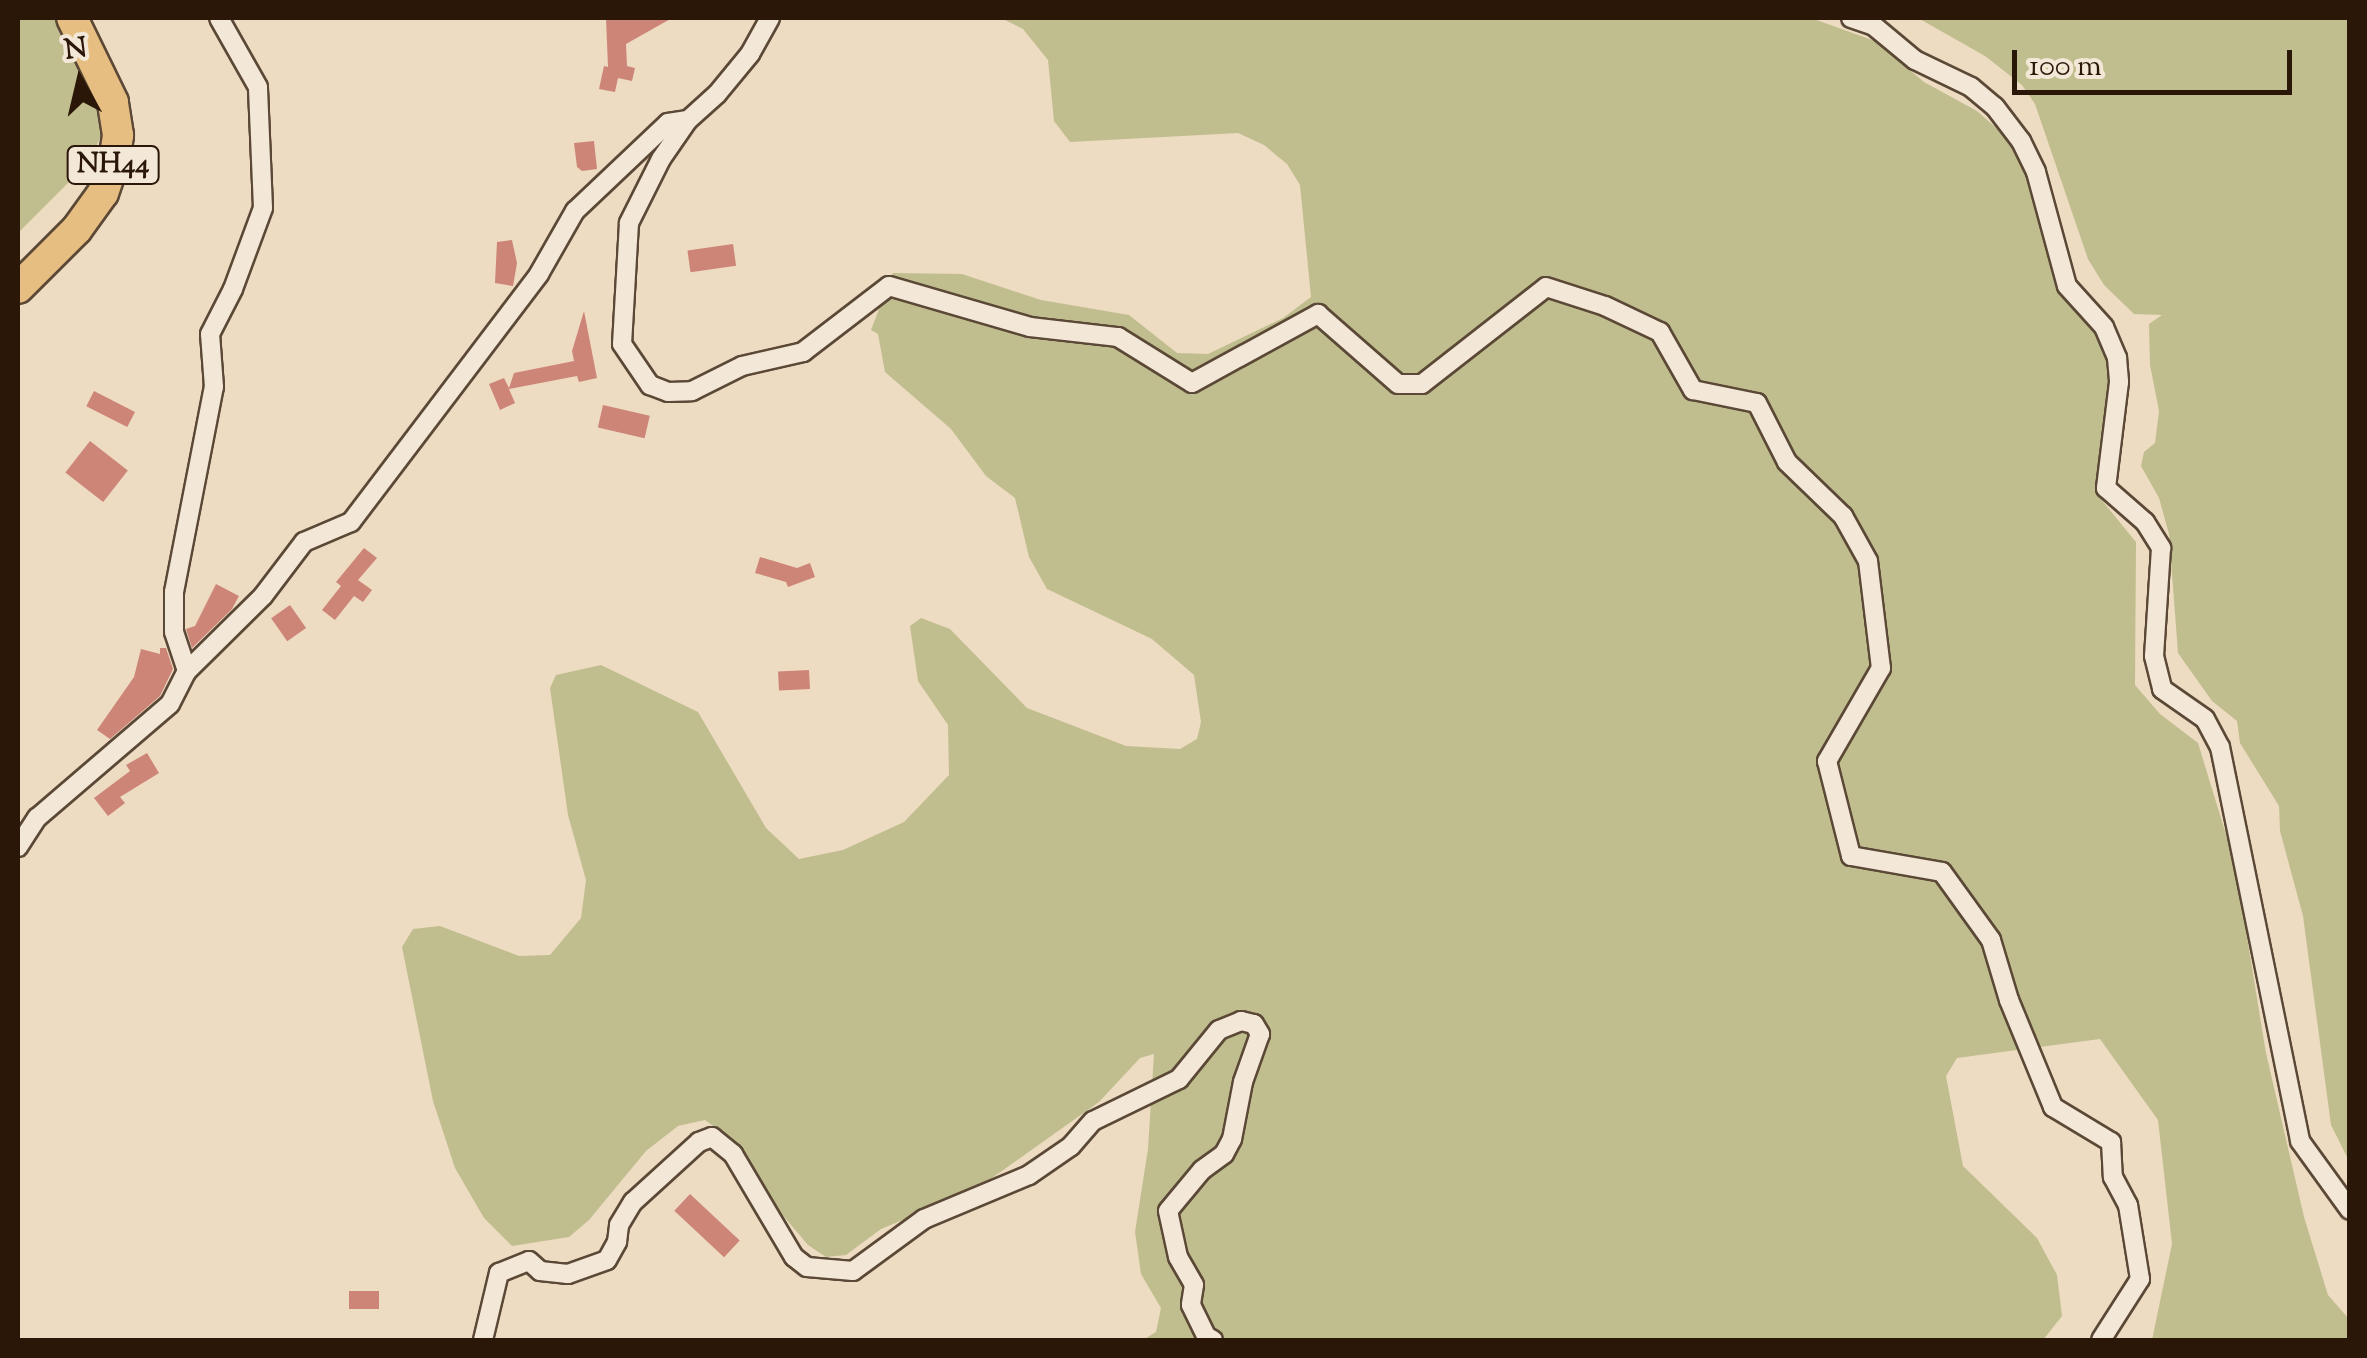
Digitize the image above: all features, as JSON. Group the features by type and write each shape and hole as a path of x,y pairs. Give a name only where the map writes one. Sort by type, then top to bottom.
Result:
{"main road":[{"name":"NH44","path":"18,288 77,229 103,193 114,161 118,135 113,102 72,18"}],"street":[{"path":"188,670 174,632 174,592 214,387 210,334 233,289 262,208 258,87 218,18"},
{"path":"770,18 750,54 717,94 688,120 661,158 629,223 622,344 650,385 668,392 692,392 742,366 803,352 889,286 1030,326 1118,338 1192,383 1318,314 1398,384 1422,384 1546,287 1605,306 1660,332 1694,390 1756,403 1787,462 1843,516 1868,561 1881,668 1827,761 1851,856 1942,872 1991,940 2009,1000 2053,1107 2110,1142 2114,1177 2128,1205 2140,1279 2101,1340"},
{"path":"1852,18 1874,26 1915,60 1970,87 1996,107 2022,141 2036,172 2068,286 2104,327 2119,382 2106,488 2145,522 2161,548 2154,656 2162,689 2205,720 2220,747 2300,1141 2350,1210"},
{"path":"18,847 37,818 170,704 188,670 263,596 304,542 351,522 539,274 576,211 668,123 688,120"},
{"path":"483,1340 498,1273 529,1262 540,1270 568,1274 607,1260 617,1242 618,1225 633,1202 699,1142 712,1137 733,1154 794,1257 806,1267 853,1271 924,1219 1029,1175 1071,1146 1093,1121 1179,1079 1219,1030 1241,1021 1254,1024 1260,1034 1243,1082 1232,1139 1224,1154 1202,1170 1168,1211 1178,1257 1194,1285 1191,1305 1206,1336 1213,1340"}],"shaded area":[{"path":"18,18 56,18 100,74 108,122 88,163 18,233"},
{"path":"1001,18 1811,18 1875,41 1924,82 1977,111 2019,148 2038,192 2060,287 2120,353 2100,498 2136,542 2135,685 2160,714 2198,743 2235,864 2266,1053 2304,1217 2328,1295 2349,1319 2349,1340 2152,1340 2172,1244 2158,1120 2100,1039 1957,1058 1946,1076 1963,1166 2037,1238 2057,1275 2062,1316 2043,1340 1143,1340 1156,1332 1161,1308 1141,1274 1135,1232 1148,1149 1154,1054 1140,1058 1099,1102 975,1190 881,1229 846,1255 826,1257 808,1245 769,1199 741,1147 705,1120 678,1126 646,1151 589,1220 569,1237 512,1246 484,1218 455,1168 433,1101 402,947 413,929 440,926 519,956 550,955 581,918 586,880 568,815 550,688 556,675 601,665 698,712 766,828 799,859 843,850 904,822 949,775 948,725 918,681 910,626 921,618 950,629 1027,708 1126,746 1180,749 1197,739 1201,722 1194,675 1152,639 1047,589 1029,557 1015,498 986,476 951,429 885,372 878,334 871,330 893,273 962,274 1041,300 1129,315 1177,353 1208,354 1283,318 1311,297 1300,185 1287,164 1264,145 1238,133 1070,142 1054,121 1048,60 1023,29"},
{"path":"1918,18 2349,18 2349,1161 2331,1125 2303,916 2280,831 2279,806 2240,743 2237,721 2212,701 2178,653 2169,534 2159,498 2141,466 2144,452 2155,443 2159,411 2150,365 2149,324 2162,315 2134,314 2104,285 2088,259 2035,104 2022,85 1985,56"}],"building":[{"path":"606,18 672,18 626,44 627,66 635,68 632,81 618,78 615,92 599,89 604,66 608,67"},
{"path":"594,141 597,169 582,171 577,167 574,143"},
{"path":"512,240 517,263 513,286 495,283 497,242"},
{"path":"733,244 736,266 691,272 687,250"},
{"path":"584,311 597,378 579,382 577,376 509,389 515,403 500,410 489,384 504,378 509,388 514,373 574,361 572,351"},
{"path":"94,391 135,412 127,427 86,406"},
{"path":"603,405 650,416 645,438 598,427"},
{"path":"90,441 128,471 103,502 65,473"},
{"path":"364,548 377,558 358,580 372,590 363,602 354,596 335,620 322,610 341,586 336,582"},
{"path":"760,557 797,568 810,563 815,577 788,587 786,582 755,573"},
{"path":"216,584 239,596 232,609 192,648 186,629 195,626"},
{"path":"290,605 306,628 287,641 271,618"},
{"path":"160,648 166,648 173,669 160,696 110,739 97,730 134,677 141,649 160,654"},
{"path":"809,670 810,689 779,691 778,672"},
{"path":"147,753 159,773 120,797 125,803 108,816 94,798 130,771 126,765"},
{"path":"690,1194 740,1240 724,1257 674,1211"},
{"path":"349,1291 379,1291 379,1309 349,1309"}]}
